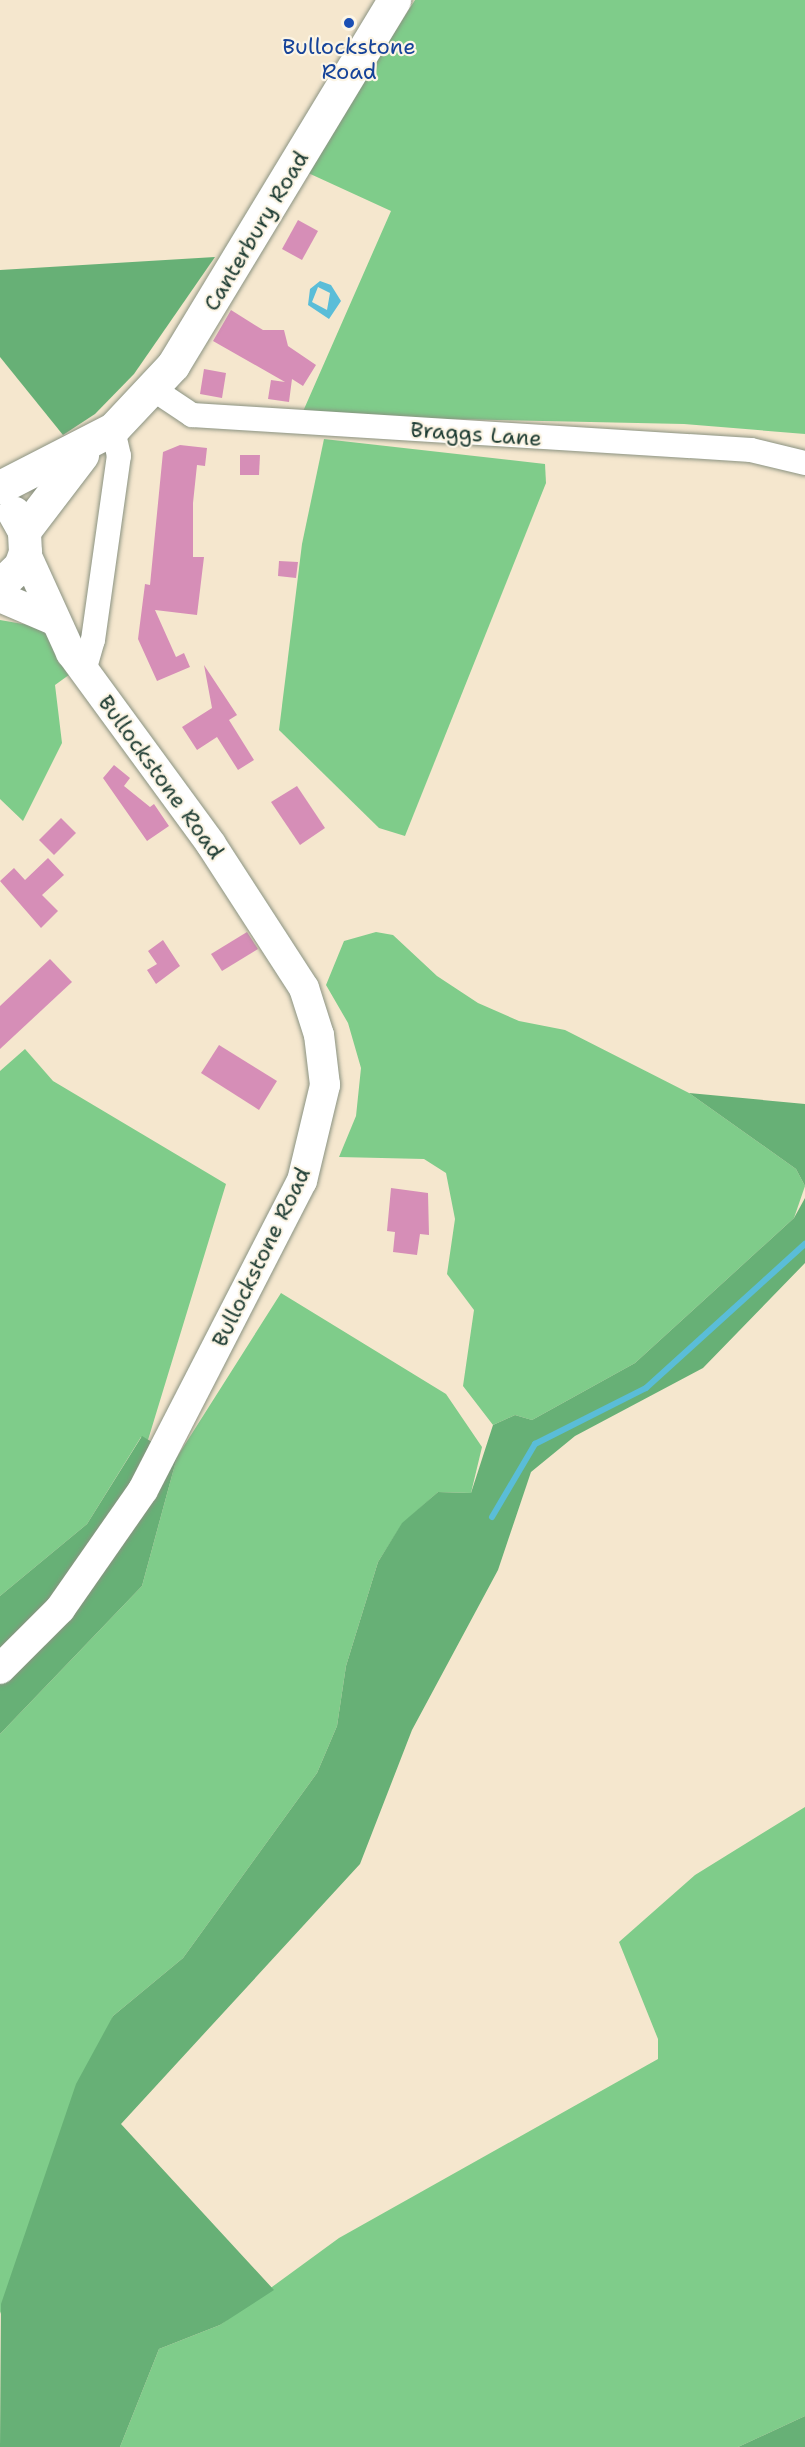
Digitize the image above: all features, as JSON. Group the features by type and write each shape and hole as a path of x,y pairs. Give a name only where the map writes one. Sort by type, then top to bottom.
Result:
{"main road":[{"name":"Canterbury Road","path":"0,585 16,572 24,542 103,436 153,389 242,259 394,0"},
{"name":"Canterbury Road","path":"0,487 103,436"},
{"path":"0,504 24,542"}],"street":[{"name":"Braggs Lane","path":"153,389 192,415 751,450 805,463"},
{"name":"Bullockstone Road","path":"84,671 93,640 120,456 103,436"},
{"name":"Bullockstone Road","path":"0,1669 60,1609 142,1490 302,1181 324,1085 319,1035 304,988 211,844 84,671 51,619 24,542"},
{"path":"0,597 51,619"}],"green space":[{"path":"415,0 805,0 805,434 684,424 301,416 391,211 306,172"},
{"path":"215,257 134,374 95,414 63,435 0,357 0,270"},
{"path":"324,439 545,464 546,483 405,836 379,828 279,730 302,544"},
{"path":"0,620 46,628 73,672 55,685 62,743 23,821 0,799"},
{"path":"376,932 393,935 437,976 478,1003 519,1021 565,1030 689,1093 796,1169 805,1186 794,1218 635,1363 532,1420 515,1415 493,1425 463,1386 474,1310 447,1274 455,1219 446,1173 424,1159 339,1157 356,1116 361,1068 348,1023 326,985 344,941"},
{"path":"25,1049 53,1081 226,1184 148,1440 141,1437 87,1524 0,1596 0,1071"},
{"path":"689,1093 805,1104 805,1186 796,1169"},
{"path":"805,1198 805,1263 703,1368 575,1436 531,1472 498,1570 412,1730 360,1864 121,2124 274,2290 220,2325 159,2349 120,2447 0,2447 1,2304 76,2084 113,2016 183,1958 317,1773 337,1726 346,1666 378,1562 402,1523 438,1492 471,1493 493,1425 515,1415 532,1420 635,1363 794,1218"},
{"path":"281,1293 446,1394 482,1447 471,1493 438,1492 402,1524 378,1562 346,1666 337,1726 317,1773 183,1958 113,2016 0,2314 0,1734 142,1586 177,1457"},
{"path":"142,1436 177,1457 142,1586 0,1734 0,1596 87,1524"},
{"path":"805,1807 805,2416 738,2447 120,2447 159,2349 220,2325 339,2238 658,2059 658,2039 619,1942 695,1875"},
{"path":"805,2416 805,2447 738,2447"}],"water":[{"path":"320,281 331,285 341,301 329,319 308,305 310,289","holes":["318,287 330,293 327,310 312,302"]}],"building":[{"path":"298,220 318,231 302,260 282,249"},
{"path":"231,310 263,330 284,330 288,346 316,365 303,386 292,379 289,402 268,399 271,380 285,382 213,341"},
{"path":"204,369 226,373 222,398 200,394"},
{"path":"180,445 207,448 205,466 197,465 193,503 193,557 204,557 197,615 155,610 176,657 184,653 190,667 157,681 138,639 145,584 150,585 163,452"},
{"path":"240,455 260,455 259,475 240,475"},
{"path":"279,561 298,562 296,578 278,576"},
{"path":"204,665 237,715 229,720 254,760 238,770 217,737 197,750 182,727 212,708"},
{"path":"114,765 130,778 124,786 150,807 154,804 169,826 147,841 103,778"},
{"path":"297,786 325,828 300,845 271,802"},
{"path":"61,818 76,833 54,855 39,840"},
{"path":"48,858 64,875 42,895 58,911 41,928 0,881 14,868 25,880"},
{"path":"247,932 258,949 222,971 211,954"},
{"path":"163,940 180,966 156,984 147,970 157,964 148,951"},
{"path":"50,959 72,982 0,1049 0,1006"},
{"path":"219,1045 277,1081 259,1110 201,1073"},
{"path":"391,1188 428,1193 429,1235 420,1234 417,1255 393,1252 395,1232 387,1231"}],"waterway":[{"path":"492,1517 535,1444 646,1388 805,1244"}],"place":[{"name":"Bullockstone Road","path":"349,23"}]}
